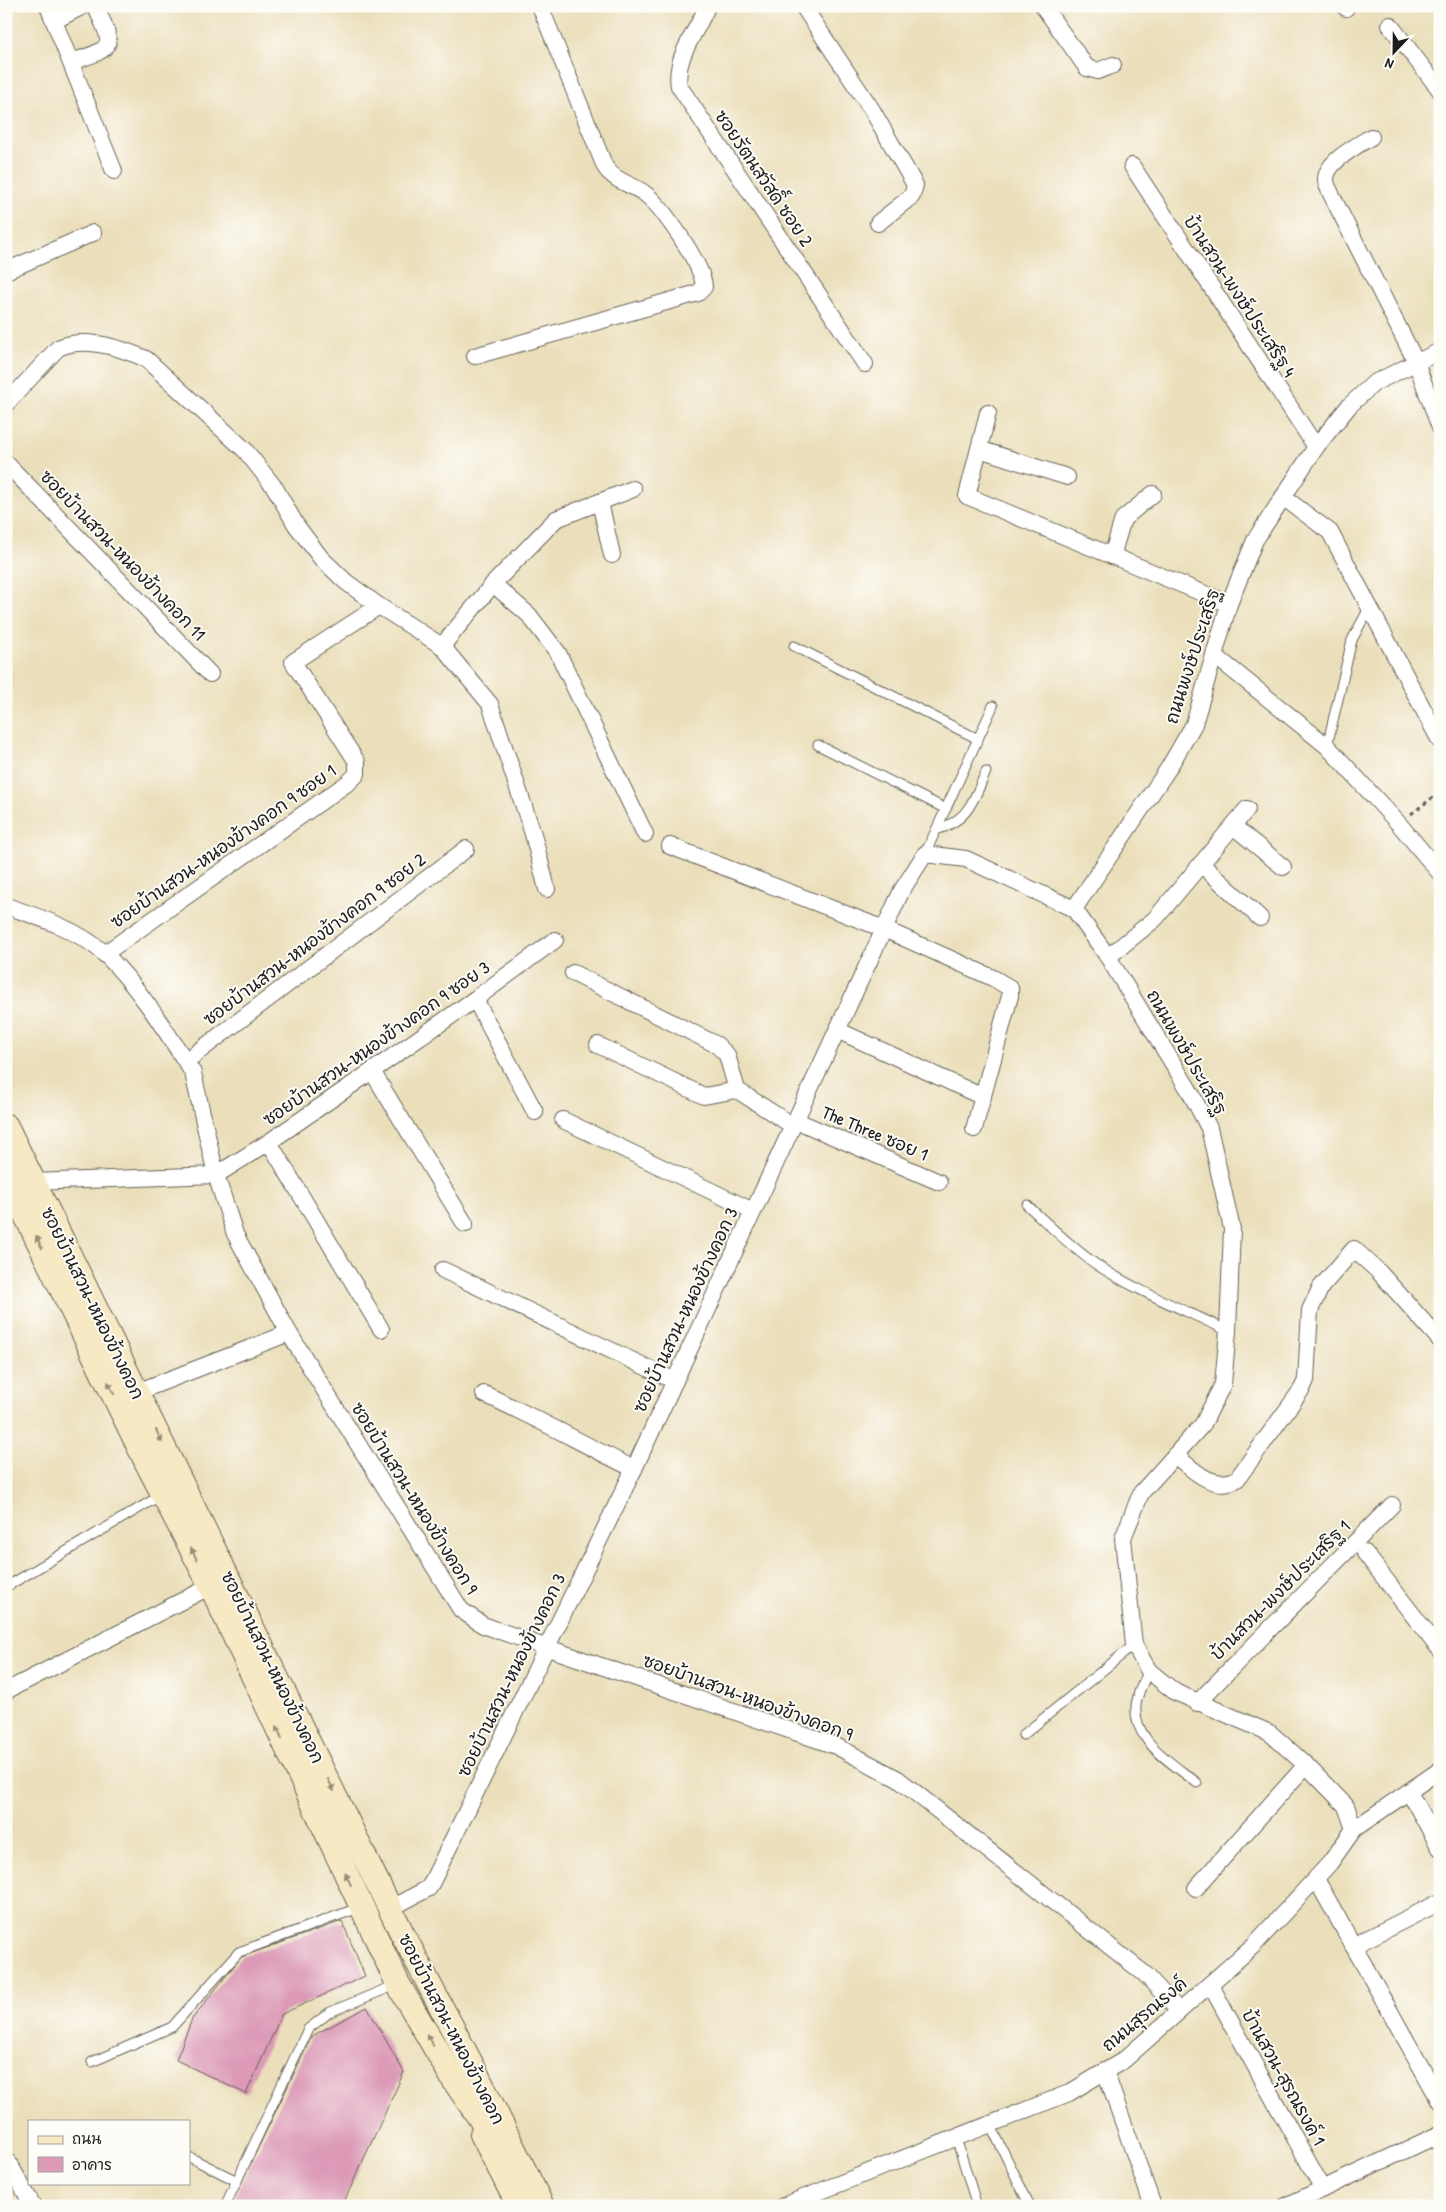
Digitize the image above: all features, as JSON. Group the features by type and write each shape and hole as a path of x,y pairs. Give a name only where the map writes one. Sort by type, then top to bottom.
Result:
{"main road":[{"name":"ซอยบ้านสวน-หนองข้างคอก","path":"6,1126 17,1182 164,1494 211,1586 398,1984 465,2077 540,2206"},
{"name":"ซอยบ้านสวน-หนองข้างคอก","path":"17,1182 137,1392 391,1908 465,2077"},
{"path":"465,2077 520,2206"},
{"path":"465,2077 554,2206"}],"street":[{"path":"83,6 51,14 114,171"},
{"path":"71,62 100,53 107,46 109,33 95,6"},
{"path":"475,356 698,292 704,287 694,259 658,207 643,192 609,173 540,6"},
{"name":"ซอยรัตนสวัสดิ์ ซอย 2","path":"707,6 680,61 677,77 679,86 865,364"},
{"path":"803,6 872,110 915,185 912,196 878,223"},
{"path":"1043,6 1087,68 1098,71 1114,66"},
{"path":"1390,25 1440,90"},
{"path":"1371,137 1347,152 1329,168 1326,180 1332,196 1416,362 1440,428"},
{"name":"บ้านสวน-พงษ์ประเสริฐ 4","path":"1132,166 1316,447"},
{"path":"6,271 93,233"},
{"path":"6,404 58,348 68,344 91,344 136,354 146,359 245,450 275,488 296,525 321,558 346,582 379,606 442,646 490,704 532,834 547,889"},
{"name":"ถนนพงษ์ประเสริฐ","path":"1354,1829 1346,1806 1306,1765 1270,1733 1175,1692 1149,1671 1134,1645 1123,1538 1140,1493 1202,1424 1223,1384 1228,1331 1232,1229 1208,1128 1189,1090 1108,957 1074,908 1168,769 1194,724 1229,604 1255,540 1283,497 1316,447 1349,406 1374,383 1440,351"},
{"path":"988,413 967,496 1229,604"},
{"path":"979,450 1067,477"},
{"name":"ซอยบ้านสวน-หนองข้างคอก 11","path":"6,463 210,674"},
{"path":"442,646 493,584 556,519 633,489"},
{"path":"1112,556 1123,519 1153,494"},
{"path":"1283,497 1330,532 1440,741"},
{"path":"600,502 612,555"},
{"path":"493,584 529,615 558,653 645,834"},
{"name":"ซอยบ้านสวน-หนองข้างคอก 9 ซอย 1","path":"104,954 349,782 357,774 357,762 293,662 379,606"},
{"path":"1214,654 1327,746 1399,824 1440,873"},
{"path":"1108,957 1155,919 1247,809"},
{"path":"1233,826 1283,867"},
{"path":"670,846 884,929 993,978 1010,988 1010,996 974,1129"},
{"name":"ซอยบ้านสวน-หนองข้างคอก 9 ซอย 2","path":"186,1061 466,849"},
{"path":"925,854 966,860 1074,908"},
{"name":"ซอยบ้านสวน-หนองข้างคอก 3","path":"391,1908 429,1888 634,1469 902,890 925,854"},
{"path":"1201,864 1260,918"},
{"name":"ซอยบ้านสวน-หนองข้างคอก 9","path":"6,906 66,929 104,954 153,1011 186,1061 193,1074 216,1175 235,1234 289,1333 461,1610 483,1625 836,1746 898,1778 1146,1975 1179,2011"},
{"name":"ซอยบ้านสวน-หนองข้างคอก 9 ซอย 3","path":"216,1175 269,1142 475,1000 555,940"},
{"path":"574,973 717,1045 727,1055 737,1090 704,1096 598,1045"},
{"path":"475,1000 535,1112"},
{"path":"837,1030 983,1097"},
{"path":"372,1071 465,1224"},
{"name":"The Three ซอย 1","path":"737,1090 794,1123 939,1182"},
{"path":"563,1120 753,1211"},
{"path":"269,1142 381,1330"},
{"path":"17,1182 216,1175"},
{"path":"1174,1455 1200,1476 1210,1480 1229,1483 1237,1479 1302,1389 1306,1380 1310,1310 1321,1287 1354,1249 1379,1272 1440,1340"},
{"path":"443,1270 675,1381"},
{"path":"137,1392 289,1333"},
{"path":"484,1394 536,1418 569,1437 634,1469"},
{"name":"บ้านสวน-พงษ์ประเสริฐ 1","path":"1197,1703 1392,1505"},
{"path":"1365,1552 1440,1650"},
{"path":"6,1691 211,1586"},
{"path":"1196,1888 1306,1765"},
{"name":"ถนนสุรณรงค์","path":"783,2206 1069,2093 1124,2060 1254,1945 1330,1864 1354,1829 1440,1770"},
{"path":"1409,1792 1440,1848"},
{"path":"1316,1878 1440,2101"},
{"path":"1353,1946 1440,1902"},
{"name":"บ้านสวน-สุรณรงค์ 1","path":"1210,1984 1323,2189"},
{"path":"1105,2071 1153,2206"},
{"path":"1286,2206 1440,2134"},
{"path":"6,2158 33,2206"}],"lane":[{"path":"1327,746 1352,640 1370,606"},
{"path":"794,646 978,739"},
{"path":"925,854 993,706"},
{"path":"818,745 946,808"},
{"path":"936,830 949,826 964,815 986,772"},
{"path":"1027,1205 1067,1242 1099,1266 1135,1286 1228,1331"},
{"path":"6,1587 164,1494"},
{"path":"1024,1735 1134,1645"},
{"path":"1149,1671 1137,1697 1137,1718 1140,1730 1154,1748 1197,1784"},
{"path":"92,2062 172,2026 240,1952 361,1906"},
{"path":"225,2206 308,2029 330,2012 398,1984"},
{"path":"990,2124 1030,2206"},
{"path":"956,2138 977,2206"},
{"path":"190,2157 237,2180"}],"path":[{"path":"1399,824 1440,792"}],"building":[{"path":"342,1921 365,1976 282,2014 246,2094 176,2060 192,2019 241,1957"},
{"path":"367,2007 404,2072 342,2206 230,2206 312,2036"}]}
